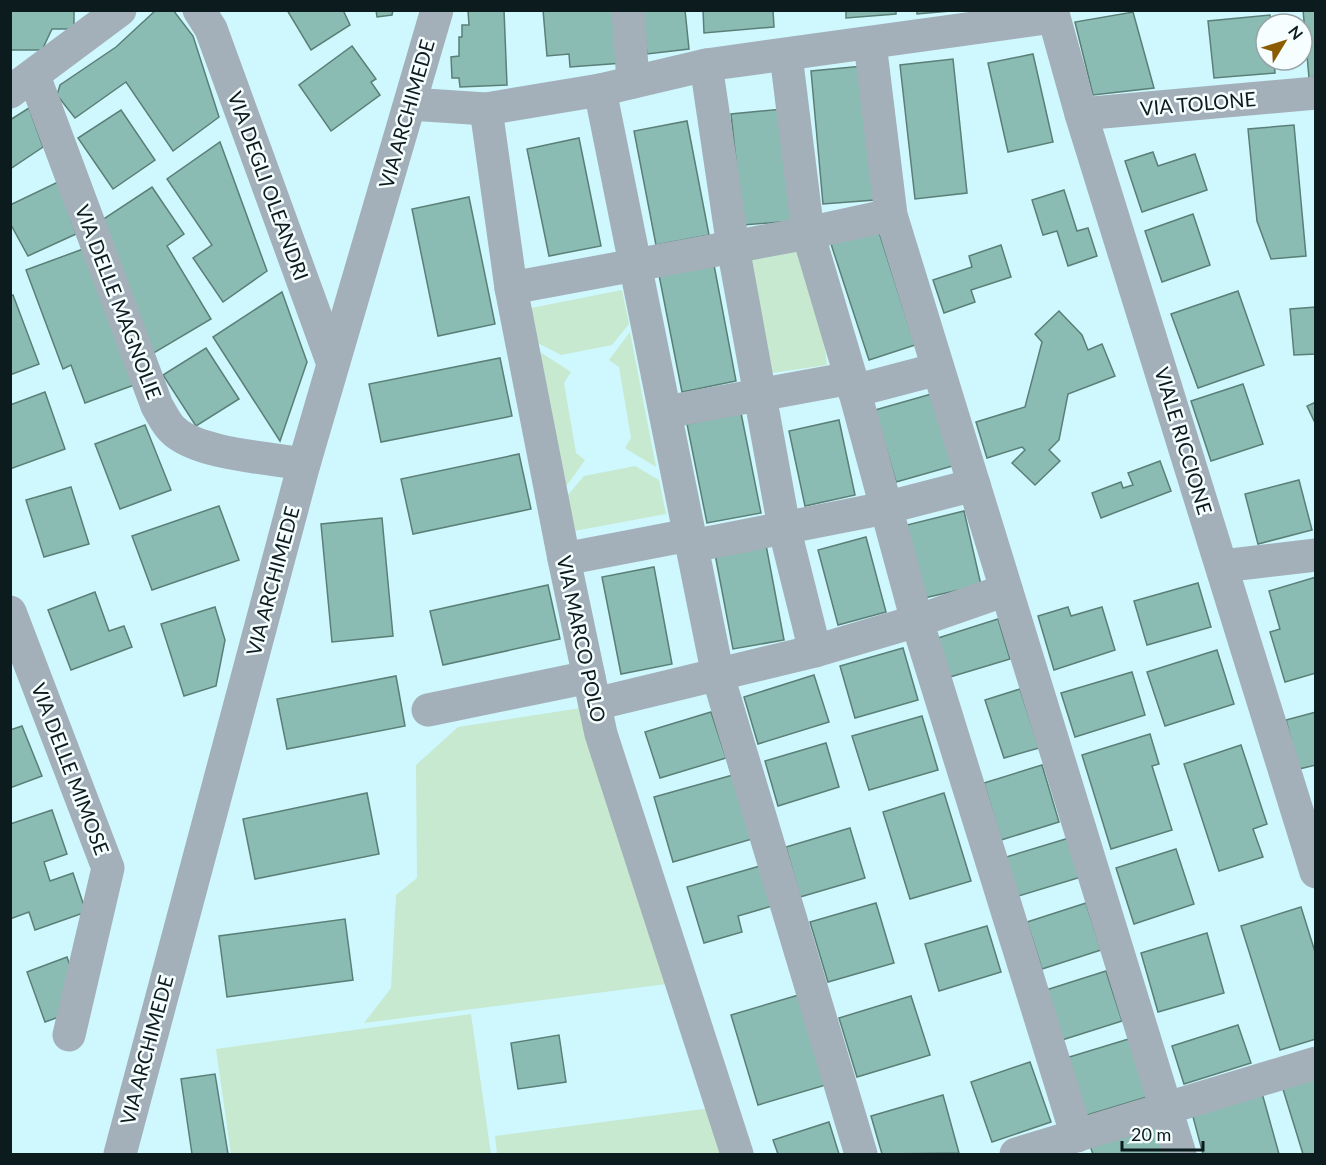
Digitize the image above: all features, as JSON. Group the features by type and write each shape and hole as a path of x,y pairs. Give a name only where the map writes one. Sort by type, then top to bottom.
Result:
{"street":[{"path":"22,84 120,10"},
{"name":"VIA DEGLI OLEANDRI","path":"199,10 211,28 333,364"},
{"name":"VIA ARCHIMEDE","path":"120,1155 304,464 437,10"},
{"path":"627,10 633,82"},
{"path":"410,104 486,109 600,90 706,65 870,43 1053,14"},
{"name":"VIALE RICCIONE","path":"1053,14 1081,114 1316,872"},
{"path":"870,43 891,214 1180,1155"},
{"path":"786,55 808,233 853,384 917,621 1077,1136"},
{"path":"706,65 733,247 784,527 815,651"},
{"name":"VIA DELLE MAGNOLIE","path":"22,84 156,406 173,430 205,448 304,464"},
{"path":"600,90 718,676 861,1155"},
{"name":"VIA TOLONE","path":"1081,114 1316,93"},
{"name":"VIA MARCO POLO","path":"486,109 511,288 601,734 737,1155"},
{"path":"511,288 808,233 891,214"},
{"path":"666,412 761,395 853,384 939,369"},
{"path":"564,559 784,527 885,508 974,485"},
{"path":"1222,566 1316,555"},
{"path":"428,711 718,676 917,621 1006,590"},
{"name":"VIA DELLE MIMOSE","path":"10,612 108,868 69,1035"},
{"path":"1016,1155 1316,1063"}],"green space":[{"path":"798,244 824,341 827,365 765,374 740,257"},
{"path":"622,290 629,324 612,345 561,355 538,343 531,308"},
{"path":"630,332 656,467 625,448 631,438 619,367 609,360"},
{"path":"540,352 571,372 564,383 576,453 585,460 565,488"},
{"path":"635,466 659,480 666,514 574,531 567,496 584,476"},
{"path":"581,708 666,984 364,1023 391,988 396,895 417,878 416,765 458,727"},
{"path":"471,1014 491,1154 231,1154 216,1049"},
{"path":"711,1108 724,1154 497,1154 495,1136"}],"building":[{"path":"10,10 74,10 74,29 52,29 42,50 10,50"},
{"path":"156,10 173,10 193,36 219,117 173,151 126,82 75,118 57,95 60,85 116,47"},
{"path":"287,10 343,10 350,25 311,50"},
{"path":"376,10 393,10 392,15 377,17"},
{"path":"504,10 507,85 460,87 459,78 452,78 451,57 459,56 459,37 462,37 462,25 469,25 468,11"},
{"path":"543,10 619,10 623,63 570,67 569,54 547,56"},
{"path":"642,10 685,10 689,49 647,54"},
{"path":"703,10 773,10 774,27 704,33"},
{"path":"846,10 896,10 896,14 846,18"},
{"path":"917,10 962,10 917,14"},
{"path":"1303,10 1316,10 1316,77 1309,78 1308,72 1314,72 1314,12 1303,12"},
{"path":"1133,12 1154,88 1093,95 1075,22"},
{"path":"1254,17 1254,72 1275,73 1214,78 1208,21"},
{"path":"352,46 376,79 371,82 380,95 331,131 299,85"},
{"path":"1033,54 1053,142 1008,152 988,63"},
{"path":"953,59 967,193 915,199 900,65"},
{"path":"863,66 875,200 823,204 811,71"},
{"path":"29,108 43,147 10,169 10,120"},
{"path":"783,109 794,221 743,225 731,114"},
{"path":"121,110 155,160 113,189 78,138"},
{"path":"687,121 709,235 656,245 634,131"},
{"path":"1294,125 1306,256 1271,259 1257,221 1248,129"},
{"path":"579,138 601,246 549,256 527,149"},
{"path":"220,142 267,271 223,302 193,258 212,245 167,179"},
{"path":"1153,152 1158,166 1195,154 1207,190 1142,212 1125,161"},
{"path":"58,182 76,234 28,256 10,223 10,205"},
{"path":"152,187 184,234 167,246 211,319 152,354 102,220"},
{"path":"1064,190 1077,231 1088,228 1097,256 1068,266 1057,231 1043,235 1032,200"},
{"path":"469,197 495,324 438,336 412,209"},
{"path":"1193,214 1210,265 1162,282 1145,231"},
{"path":"878,229 915,345 869,360 831,244"},
{"path":"1001,245 1011,277 971,290 975,302 944,313 933,280 972,267 969,256"},
{"path":"83,249 134,385 85,403 71,365 63,369 26,270"},
{"path":"714,265 736,381 682,392 659,275"},
{"path":"1238,291 1264,365 1198,388 1171,314"},
{"path":"282,292 307,362 280,441 213,337"},
{"path":"13,295 39,364 10,375 10,296"},
{"path":"1316,307 1316,354 1294,355 1290,309"},
{"path":"1059,311 1082,335 1088,350 1102,344 1115,376 1068,394 1059,440 1049,450 1060,461 1035,485 1012,463 1025,450 1022,447 987,458 976,422 1025,407 1042,342 1035,334"},
{"path":"206,348 239,399 196,426 163,375"},
{"path":"500,358 512,416 381,442 369,384"},
{"path":"1243,384 1263,444 1211,461 1191,401"},
{"path":"45,392 65,449 10,469 10,405"},
{"path":"935,393 956,465 896,482 875,410"},
{"path":"1316,402 1316,425 1307,406"},
{"path":"741,413 761,513 707,523 687,424"},
{"path":"839,420 855,495 805,506 789,431"},
{"path":"145,425 171,490 120,509 95,444"},
{"path":"519,454 531,509 413,534 401,479"},
{"path":"1160,461 1171,491 1101,518 1092,493 1121,482 1123,488 1133,485 1128,473"},
{"path":"1299,480 1312,530 1258,544 1245,494"},
{"path":"71,487 89,544 44,557 26,500"},
{"path":"219,506 239,560 152,590 132,536"},
{"path":"964,511 981,585 924,598 907,525"},
{"path":"382,518 393,636 332,642 321,524"},
{"path":"866,537 886,612 838,625 818,550"},
{"path":"766,545 784,640 733,649 715,554"},
{"path":"654,567 672,664 621,674 602,577"},
{"path":"1316,577 1316,673 1285,682 1270,632 1280,629 1269,591"},
{"path":"1198,583 1211,627 1147,645 1134,601"},
{"path":"548,585 560,639 443,665 430,611"},
{"path":"95,592 109,631 124,626 132,647 71,670 48,610"},
{"path":"215,607 225,640 216,686 184,696 161,624"},
{"path":"1068,607 1071,616 1102,607 1115,650 1054,670 1038,616"},
{"path":"998,619 1010,659 950,677 938,638"},
{"path":"903,648 918,700 855,718 840,666"},
{"path":"1217,650 1234,704 1165,726 1147,672"},
{"path":"1132,672 1145,715 1075,737 1061,693"},
{"path":"814,675 829,722 758,744 744,697"},
{"path":"396,676 405,726 287,749 277,699"},
{"path":"1020,689 1039,748 1004,758 985,700"},
{"path":"711,712 726,758 660,778 645,732"},
{"path":"1316,712 1316,765 1299,769 1286,720"},
{"path":"922,716 938,770 869,790 852,736"},
{"path":"22,726 42,776 10,788 10,730"},
{"path":"1150,734 1159,764 1152,766 1172,830 1111,849 1082,755"},
{"path":"826,743 839,787 778,806 765,761"},
{"path":"1241,745 1267,824 1253,829 1263,857 1219,871 1184,764"},
{"path":"1042,765 1059,822 1001,840 984,783"},
{"path":"733,775 752,839 673,862 654,797"},
{"path":"367,793 379,854 255,879 243,819"},
{"path":"944,793 971,881 910,899 883,812"},
{"path":"52,810 67,854 44,862 50,881 73,873 86,912 35,930 29,912 10,919 10,824"},
{"path":"850,828 865,878 800,897 786,847"},
{"path":"1069,838 1081,877 1015,897 1003,858"},
{"path":"1176,849 1194,904 1134,924 1116,868"},
{"path":"760,866 772,906 738,916 742,932 704,943 687,887"},
{"path":"876,903 894,963 828,982 810,922"},
{"path":"1086,903 1101,950 1042,969 1027,922"},
{"path":"1301,907 1316,955 1316,1039 1280,1050 1241,926"},
{"path":"345,919 353,980 227,997 219,936"},
{"path":"987,926 1001,972 939,991 925,944"},
{"path":"1207,933 1224,993 1158,1012 1141,953"},
{"path":"67,957 77,985 70,1013 45,1022 27,972"},
{"path":"1106,971 1122,1021 1062,1040 1046,990"},
{"path":"802,994 829,1084 758,1105 731,1015"},
{"path":"911,996 930,1055 857,1077 839,1018"},
{"path":"1238,1025 1251,1063 1184,1084 1172,1046"},
{"path":"559,1035 566,1082 518,1089 511,1043"},
{"path":"1132,1038 1150,1096 1084,1116 1066,1058"},
{"path":"1030,1062 1051,1122 992,1142 971,1082"},
{"path":"215,1074 228,1154 192,1154 181,1079"},
{"path":"1316,1076 1316,1154 1303,1154 1282,1086"},
{"path":"1262,1093 1279,1154 1203,1154 1192,1113"},
{"path":"943,1095 959,1153 882,1154 871,1116"},
{"path":"829,1122 839,1154 778,1154 773,1140"},
{"path":"1157,1125 1167,1154 1093,1154 1090,1146"}]}
